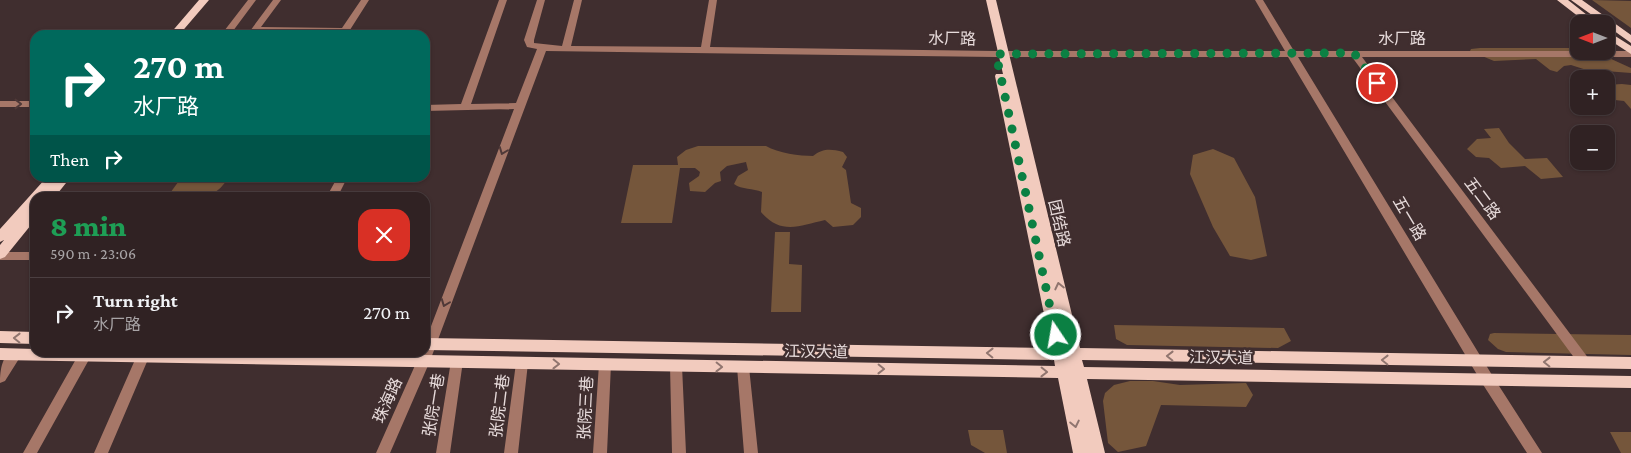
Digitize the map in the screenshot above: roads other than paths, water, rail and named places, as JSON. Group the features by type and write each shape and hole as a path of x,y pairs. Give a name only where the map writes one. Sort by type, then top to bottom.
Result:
{"main road":[{"path":"178,30 204,0"},
{"path":"186,30 211,0"},
{"name":"团结路","path":"983,0 1000,54"},
{"name":"团结路","path":"991,0 1000,54 1067,355 1064,372 1081,453"},
{"path":"1562,0 1582,15"},
{"path":"1576,0 1631,40"},
{"path":"1615,40 1631,52"},
{"path":"40,192 49,182"},
{"path":"52,192 61,182"},
{"path":"0,237 30,204"},
{"path":"0,255 30,218"},
{"path":"0,337 30,338"},
{"name":"江汉大道","path":"430,344 1631,363"},
{"name":"江汉大道","path":"0,354 30,354"},
{"name":"团结路","path":"1067,355 1079,372 1098,453"},
{"name":"江汉大道","path":"293,357 459,362 1487,378 1631,382"}],"street":[{"path":"229,30 252,0"},
{"path":"254,30 277,0"},
{"path":"346,30 365,0"},
{"path":"465,107 503,0"},
{"path":"430,336 542,48 530,45 529,40 541,0"},
{"path":"566,49 578,0"},
{"path":"705,50 713,0"},
{"name":"五一路","path":"1259,0 1477,362 1534,453"},
{"name":"水厂路","path":"542,48 1000,54 1631,52"},
{"name":"五二路","path":"1354,53 1586,363"},
{"path":"0,104 30,104"},
{"path":"430,108 520,106"},
{"path":"0,255 30,256"},
{"path":"0,377 16,354"},
{"path":"30,453 84,357"},
{"path":"101,453 143,357"},
{"path":"426,357 426,361"},
{"name":"珠海路","path":"383,453 426,361"},
{"name":"珠海路","path":"387,453 426,361"},
{"name":"张院一巷","path":"443,453 459,362"},
{"name":"张院一巷","path":"447,453 459,362"},
{"name":"张院二巷","path":"511,453 524,363"},
{"name":"张院二巷","path":"516,453 524,363"},
{"name":"张院三巷","path":"600,453 605,364"},
{"path":"676,366 679,453"},
{"path":"743,367 751,453"}]}
